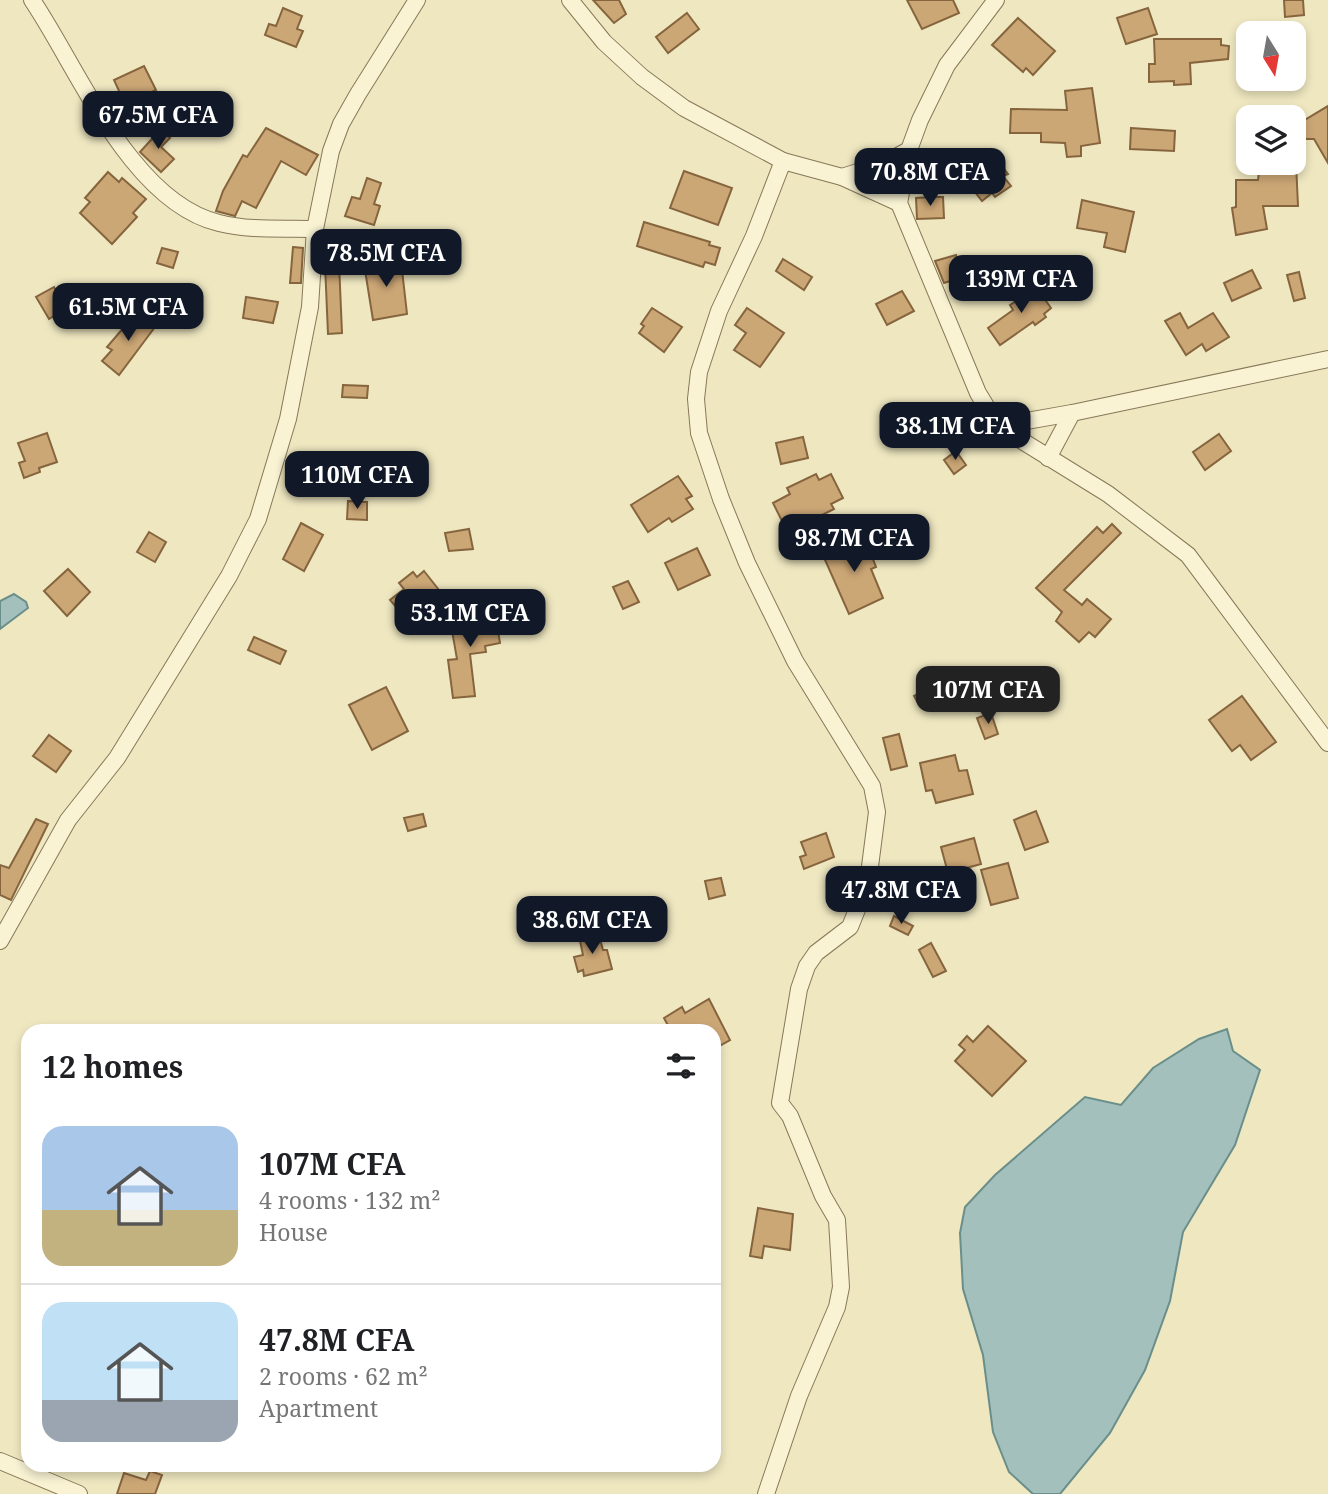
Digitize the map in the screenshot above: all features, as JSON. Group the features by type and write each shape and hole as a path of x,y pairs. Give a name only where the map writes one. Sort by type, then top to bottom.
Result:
{"street":[{"path":"32,0 111,134 163,191 194,215 219,224 249,228 315,229"},
{"path":"0,942 68,820 117,758 229,576 258,519 288,419 307,320 315,229 325,172 341,124 417,0"},
{"path":"570,0 604,42 642,77 695,114 783,161 842,177 900,204"},
{"path":"996,0 979,18 947,65 919,120 909,150 900,204 978,393 998,426 1108,494 1188,555 1328,743"},
{"path":"842,177 883,164 909,150"},
{"path":"766,1494 799,1396 837,1307 841,1287 837,1220 823,1196 790,1116 780,1103 799,989 807,966 816,953 850,927 868,882 877,812 872,786 795,661 747,563 721,499 699,433 696,399 699,372 719,311 754,236 783,161"},
{"path":"998,426 1328,359"},
{"path":"1048,458 1072,413"},
{"path":"0,1461 21,1470"},
{"path":"26,1472 79,1494"}],"water":[{"path":"14,594 26,602 28,608 0,629 0,601"},
{"path":"1227,1029 1233,1051 1260,1070 1235,1145 1183,1232 1170,1301 1145,1370 1110,1433 1060,1494 1033,1494 1009,1472 993,1432 983,1355 963,1289 960,1233 965,1207 995,1175 1085,1097 1121,1105 1153,1068 1199,1039"}],"building":[{"path":"593,0 619,0 626,14 614,23"},
{"path":"907,0 953,0 959,13 922,29"},
{"path":"1284,0 1303,0 1304,15 1285,17"},
{"path":"283,8 302,16 297,29 303,31 296,47 265,35 269,24 276,26"},
{"path":"1148,8 1157,34 1126,44 1117,18"},
{"path":"687,13 699,29 668,53 656,37"},
{"path":"1018,18 1055,51 1033,75 1026,68 1023,72 992,45"},
{"path":"1154,39 1221,39 1221,45 1229,46 1228,59 1190,63 1191,84 1174,85 1174,81 1149,82 1149,64 1155,64"},
{"path":"144,66 156,90 125,104 114,80"},
{"path":"1092,88 1100,143 1081,146 1081,156 1067,157 1065,143 1041,142 1041,133 1010,133 1011,109 1067,110 1065,91"},
{"path":"199,98 221,115 207,134 185,117"},
{"path":"1328,106 1328,163 1314,139 1306,139 1306,119"},
{"path":"266,128 318,155 306,175 281,161 256,208 242,201 235,216 216,211 223,191 243,155 247,157"},
{"path":"1131,128 1175,131 1174,151 1130,149"},
{"path":"161,129 170,138 161,147 174,159 161,172 140,152"},
{"path":"991,152 1008,174 1003,176 1011,186 995,197 992,193 982,201 975,192 983,186 970,168"},
{"path":"684,171 732,188 718,225 670,208"},
{"path":"108,172 119,182 122,178 146,199 133,213 137,217 112,244 80,213 90,202 85,198"},
{"path":"1259,175 1297,175 1298,206 1263,206 1267,229 1236,235 1232,208 1236,207 1236,180 1258,180"},
{"path":"367,178 381,183 374,204 380,206 374,225 345,216 352,197 360,199"},
{"path":"943,197 944,218 917,219 916,198"},
{"path":"1082,200 1134,212 1125,252 1104,247 1107,233 1077,228"},
{"path":"644,222 710,242 709,245 720,248 715,265 705,262 703,267 637,246"},
{"path":"293,247 303,248 301,283 290,283"},
{"path":"162,248 178,252 173,268 157,263"},
{"path":"956,255 963,277 944,283 935,261"},
{"path":"783,259 812,277 804,290 776,271"},
{"path":"401,261 407,314 373,320 364,264"},
{"path":"339,263 342,333 328,334 325,264"},
{"path":"1252,270 1261,288 1232,301 1224,283"},
{"path":"1299,272 1305,298 1294,301 1287,275"},
{"path":"1034,284 1051,308 1044,314 1046,317 1035,325 1033,322 1000,345 988,328 1013,310 1010,305 1016,301 1014,298"},
{"path":"54,287 66,309 49,319 36,297"},
{"path":"902,291 914,311 887,325 876,304"},
{"path":"246,297 278,302 273,323 243,318"},
{"path":"652,308 682,327 664,352 639,333 644,326 641,324"},
{"path":"747,308 784,333 760,367 734,350 746,333 735,325"},
{"path":"137,312 155,327 119,375 102,361 112,350 107,347"},
{"path":"1180,313 1188,328 1213,313 1229,337 1206,351 1202,344 1186,355 1165,321"},
{"path":"343,385 368,386 367,398 342,397"},
{"path":"47,433 57,462 39,468 40,472 24,478 19,463 25,461 18,443"},
{"path":"1219,434 1231,451 1205,470 1193,452"},
{"path":"803,437 808,458 781,464 776,443"},
{"path":"956,451 966,465 954,474 944,460"},
{"path":"318,457 339,462 330,484 318,479 321,471 314,468"},
{"path":"816,474 819,480 831,474 843,498 831,504 834,509 798,527 795,522 785,527 773,503 790,494 787,488"},
{"path":"678,476 692,496 686,499 693,509 672,522 669,518 648,532 631,505"},
{"path":"348,501 367,502 367,520 347,519"},
{"path":"301,523 323,535 304,571 283,559"},
{"path":"1112,524 1121,533 1064,590 1082,605 1087,599 1111,619 1095,637 1089,632 1079,642 1056,621 1062,612 1036,588 1097,527 1103,533"},
{"path":"469,529 473,549 449,551 445,533"},
{"path":"149,532 166,542 155,562 137,552"},
{"path":"864,536 876,567 871,569 883,598 849,614 822,553"},
{"path":"697,548 710,575 678,590 665,563"},
{"path":"68,569 90,592 67,616 44,591"},
{"path":"424,571 439,590 434,594 437,597 408,621 390,600 404,589 399,583 413,572 417,577"},
{"path":"628,581 639,602 623,609 613,587"},
{"path":"495,612 500,643 485,646 486,652 470,654 475,696 453,698 448,660 457,659 450,619"},
{"path":"254,637 286,651 280,664 248,650"},
{"path":"932,686 937,695 919,705 914,696"},
{"path":"386,687 408,731 372,750 349,705"},
{"path":"1242,696 1276,742 1251,760 1240,745 1232,751 1209,720"},
{"path":"991,713 998,734 985,739 977,718"},
{"path":"899,734 907,766 891,770 883,738"},
{"path":"49,735 71,751 56,772 33,756"},
{"path":"955,755 959,771 967,770 973,794 936,803 932,790 926,791 920,763"},
{"path":"1036,811 1048,842 1025,850 1014,820"},
{"path":"423,814 426,826 408,831 404,818"},
{"path":"36,819 48,824 11,900 0,895 0,865 9,868"},
{"path":"826,833 834,857 804,869 800,857 806,855 801,842"},
{"path":"974,838 981,864 948,873 941,847"},
{"path":"1008,863 1018,898 991,905 981,870"},
{"path":"721,878 725,895 709,899 705,881"},
{"path":"894,916 913,926 908,935 890,926"},
{"path":"598,932 612,969 584,976 583,970 578,972 574,957 583,955 579,936"},
{"path":"931,943 946,971 933,977 919,950"},
{"path":"709,999 730,1040 721,1045 721,1024 667,1024 664,1018 682,1007 685,1013"},
{"path":"988,1026 1026,1061 992,1096 955,1061 965,1050 959,1045 967,1036 973,1042"},
{"path":"758,1208 793,1214 790,1250 764,1246 762,1258 750,1256"},
{"path":"150,1472 162,1475 155,1494 117,1494 124,1473 146,1480"}]}
